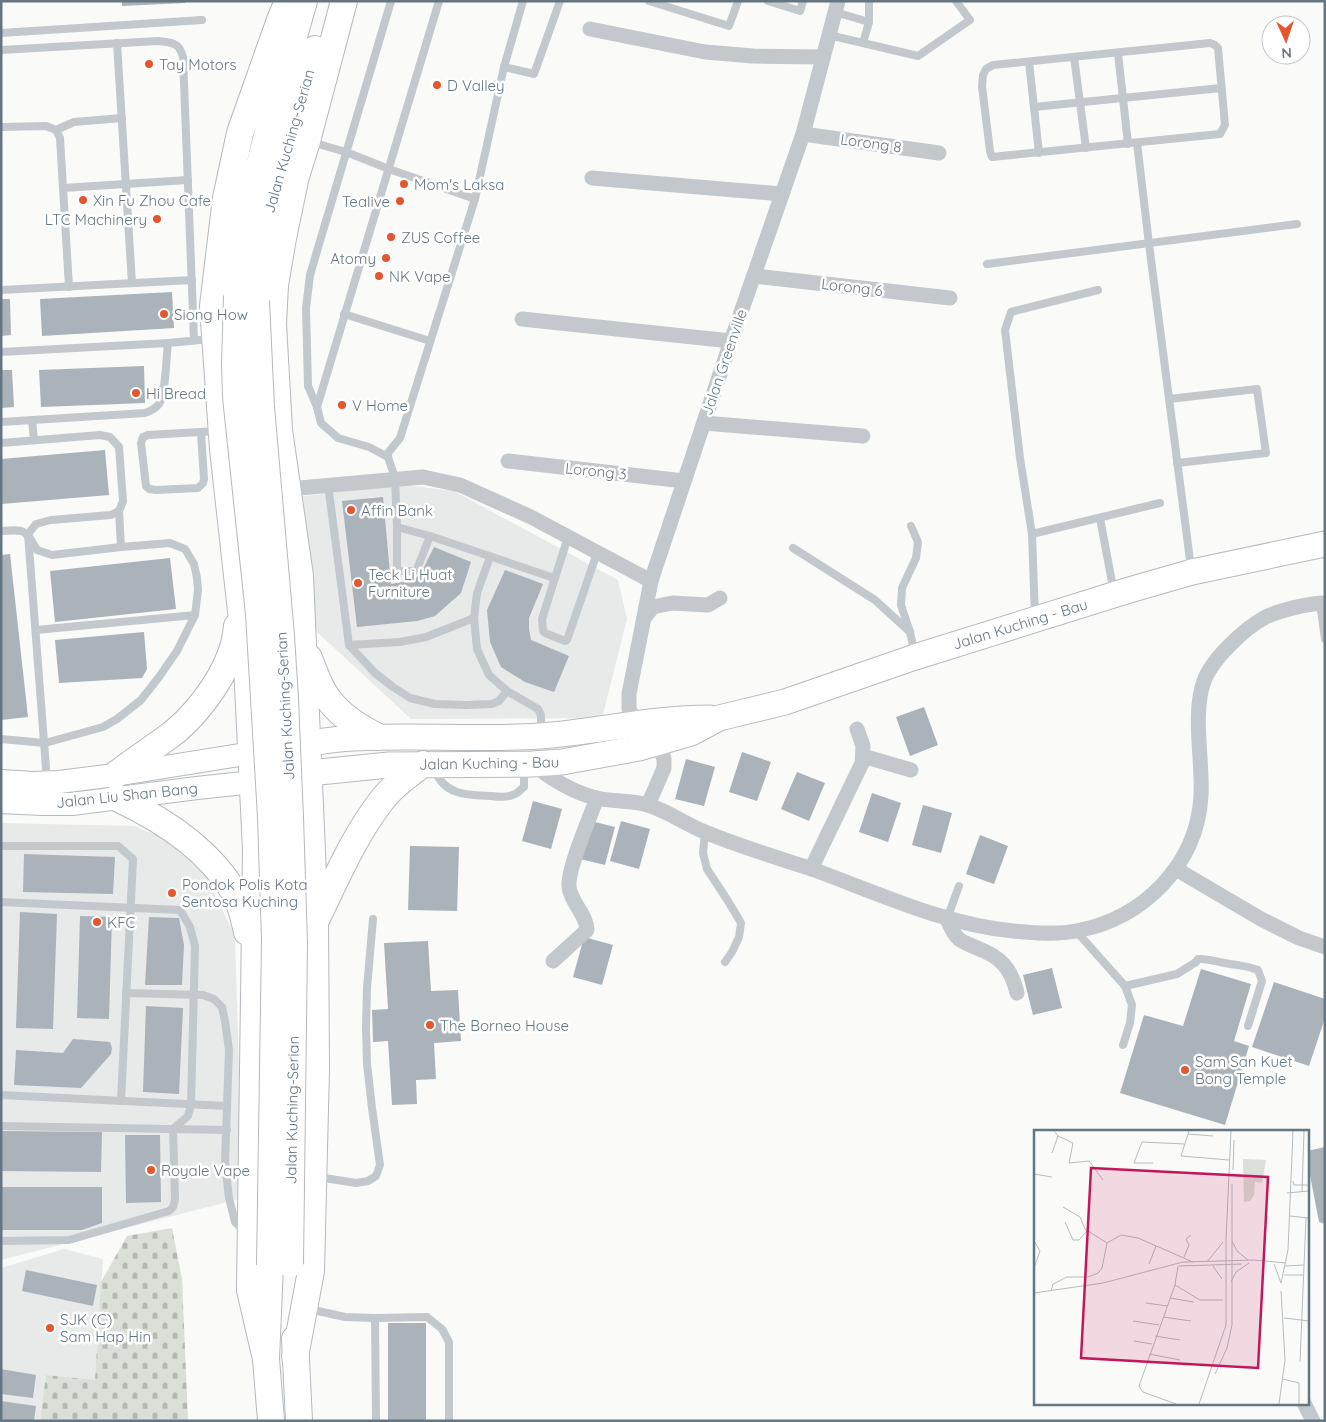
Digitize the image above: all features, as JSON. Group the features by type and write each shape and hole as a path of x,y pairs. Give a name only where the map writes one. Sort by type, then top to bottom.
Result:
{"highway":[{"path":"266,1359 250,1290 256,850 247,665 240,598 211,432 205,339 213,306 226,198 240,133 288,1"},
{"name":"Jalan Kuching-Serian","path":"270,1421 266,1359 280,1264 275,940 271,817 260,614 236,397 235,364 246,298 251,198 304,1"},
{"name":"Jalan Kuching-Serian","path":"246,298 261,256 276,174 287,135 332,1"},
{"path":"295,1357 311,1271 316,1068 315,921 300,576 279,430 273,324 275,285 296,176 344,1"},
{"path":"240,598 236,634 231,655 202,704 184,724 116,786 139,808 189,840 222,874 235,893 242,909 255,962"},
{"path":"303,646 328,699 352,723 378,737"},
{"path":"315,921 352,845 383,799 401,781 430,764"},
{"name":"Jalan Kuching-Serian","path":"280,1264 294,1304 299,1421"}],"main road":[{"name":"Jalan Kuching - Bau","path":"252,753 308,743 353,738 540,736 570,734 687,718 719,718 785,702 915,656 1114,594 1192,572 1325,544"},
{"name":"Jalan Kuching - Bau","path":"253,782 309,773 389,765 562,762 658,743 691,733 719,718"},
{"name":"Jalan Liu Shan Bang","path":"1,802 72,804 116,786 252,753"},
{"name":"Jalan Liu Shan Bang","path":"1,781 116,786 253,782"}],"street":[{"name":"Jalan Greenville","path":"637,724 629,709 629,694 651,581 731,341 803,134 837,7"},
{"path":"590,29 705,52 753,56 823,57"},
{"name":"Lorong 8","path":"803,134 939,152"},
{"path":"592,178 782,194"},
{"name":"Lorong 6","path":"754,276 950,298"},
{"path":"522,319 731,341"},
{"path":"704,423 863,436"},
{"name":"Lorong 3","path":"508,462 684,481"},
{"path":"288,488 423,477 460,485 531,517 651,581"},
{"path":"644,618 653,607 672,603 708,605 720,598"},
{"path":"526,764 573,790 597,798 648,805 704,832 947,919 1013,931 1052,933 1076,931 1106,923 1135,908 1157,892 1176,869 1194,834 1201,797 1199,709 1204,681 1217,658 1236,638 1265,617 1303,606 1322,603"},
{"path":"811,869 862,763 863,746 856,729"},
{"path":"648,805 664,768 664,759 658,743"},
{"path":"863,756 912,770"},
{"path":"553,960 587,930 587,924 572,900 568,886 570,872 597,798"},
{"path":"1176,869 1261,919 1299,938 1325,946"},
{"path":"947,919 960,941 990,953 1002,962 1014,980 1017,993"},
{"path":"1304,1404 1313,1421"}],"lane":[{"path":"388,457 369,447 338,438 322,423 308,386 306,308 310,275 391,1"},
{"path":"316,407 439,1"},
{"path":"430,536 416,570 399,571 397,569 395,478 388,452 400,438 475,199 504,67 523,1"},
{"path":"504,67 534,74 560,1"},
{"path":"648,1 729,26 738,1"},
{"path":"768,1 800,11 803,1"},
{"path":"863,43 869,22 869,1"},
{"path":"829,35 918,56 970,20 956,1"},
{"path":"837,7 869,22"},
{"path":"1,33 202,20"},
{"path":"1,50 158,41 173,43 180,48 183,57 192,280 205,339 168,343 1,352"},
{"path":"118,43 132,283"},
{"path":"1210,43 1216,45 1218,48 1225,125 1220,134 992,157 982,86 983,75 986,69 993,65 1118,53 1210,43"},
{"path":"1118,53 1128,144"},
{"path":"1074,57 1086,148"},
{"path":"1029,62 1040,153"},
{"path":"1034,107 1221,88"},
{"path":"56,130 74,122 122,118"},
{"path":"1,127 46,126 56,130 60,138 69,286"},
{"path":"307,141 346,152 475,199"},
{"path":"1137,143 1192,572"},
{"path":"63,188 188,180"},
{"path":"987,264 1297,224"},
{"path":"1,290 192,280"},
{"path":"1035,619 1032,534 1020,458 1005,330 1011,312 1098,290"},
{"path":"344,314 430,341"},
{"path":"1,422 145,413 152,410 158,405 162,397 168,343"},
{"path":"1169,399 1257,389 1266,453 1177,462"},
{"path":"32,420 34,440"},
{"path":"211,432 203,483 198,488 156,490 149,489 146,486 141,443 143,438 148,435 211,432"},
{"path":"1,443 100,435 110,437 119,447 123,501 119,510 122,547"},
{"path":"328,484 349,645 375,673 410,698 435,704 492,704 502,698 507,691"},
{"path":"1032,534 1160,504"},
{"path":"47,782 28,534 36,524 51,520 111,515 119,510"},
{"path":"1100,518 1114,594"},
{"path":"911,526 918,542 916,558 902,588 901,605 910,632 915,656"},
{"path":"397,527 430,536 554,578"},
{"path":"1,531 21,530 28,534 37,550 52,555 170,543 185,549 194,564 198,590 195,615 177,651 141,700 117,719 103,727 45,743 1,739"},
{"path":"568,537 542,619 543,631 546,633 565,641 568,638 597,552"},
{"path":"793,548 875,600 910,632"},
{"path":"490,556 478,593 474,618 477,649 489,674 507,691 538,709 541,715 540,736"},
{"path":"1322,603 1325,639"},
{"path":"36,630 195,615"},
{"path":"349,645 400,642 426,637 474,618"},
{"path":"430,764 441,781 451,790 463,794 503,797 515,795 524,787 526,764"},
{"path":"704,832 703,853 707,869 741,923 739,937 725,962"},
{"path":"1,846 118,846 133,859 120,1101"},
{"path":"947,919 959,886"},
{"path":"1,902 180,910 190,927 195,946 191,1105 188,1116 174,1129 174,1207 169,1211 69,1240 1,1241"},
{"path":"313,1176 356,1183 368,1181 376,1176 380,1166 369,1082 366,1028 367,988 373,919"},
{"path":"1076,931 1125,986 1132,1005 1130,1023 1123,1045"},
{"path":"1125,986 1177,974 1198,959 1204,958 1246,965 1258,970 1262,981 1248,1026"},
{"path":"126,993 203,995 214,999 222,1007 228,1050 225,1162 235,1222 251,1238"},
{"path":"1,1095 227,1106"},
{"path":"1,1126 227,1130"},
{"path":"304,1308 345,1317 427,1317 442,1329 449,1342 449,1421"},
{"path":"375,1318 376,1421"}],"shaded area":[{"path":"405,485 454,491 618,580 627,619 602,718 411,719 316,631 303,496"},
{"path":"1,823 134,826 185,847 210,883 235,937 243,1198 1,1260"},
{"name":"SJK (C) Sam Hap Hin","path":"64,1249 103,1259 95,1381 46,1375 40,1421 1,1421 1,1268"}],"green space":[{"path":"172,1228 182,1279 188,1421 40,1421 46,1375 95,1380 101,1282 127,1236"}],"building":[{"path":"122,1 185,1 185,3 122,6"},
{"path":"172,292 174,328 42,336 40,299"},
{"path":"1,299 10,299 11,335 1,336"},
{"path":"144,366 145,403 41,407 39,370"},
{"path":"1,370 12,370 14,407 1,408"},
{"path":"105,450 109,495 1,504 1,459"},
{"path":"383,497 391,584 414,580 421,573 434,547 471,562 461,593 435,616 417,621 357,627 342,501"},
{"path":"10,554 28,717 1,720 1,555"},
{"path":"170,558 176,609 55,622 50,571"},
{"path":"505,570 543,584 529,618 531,640 569,656 554,692 525,682 501,667 490,642 487,610"},
{"path":"144,632 147,669 142,678 59,683 55,640"},
{"path":"924,707 938,745 910,756 896,717"},
{"path":"742,752 771,762 757,801 729,792"},
{"path":"686,759 715,767 704,806 675,799"},
{"path":"797,772 825,783 809,821 781,809"},
{"path":"872,793 901,803 888,842 859,832"},
{"path":"533,801 562,809 551,849 522,841"},
{"path":"923,805 952,813 941,853 912,845"},
{"path":"591,821 615,827 605,865 580,859"},
{"path":"621,821 650,829 639,869 610,861"},
{"path":"980,835 1008,846 994,884 966,874"},
{"path":"410,846 459,847 457,911 408,910"},
{"path":"24,854 115,857 113,894 23,892"},
{"path":"20,912 57,914 53,1029 16,1028"},
{"path":"80,916 112,917 109,1019 77,1018"},
{"path":"149,917 179,918 184,945 182,985 145,985"},
{"path":"584,937 613,945 602,985 573,977"},
{"path":"428,941 431,991 458,990 461,1041 434,1043 436,1079 416,1080 417,1104 392,1105 388,1041 373,1042 372,1010 388,1009 384,943"},
{"path":"1052,968 1062,1008 1033,1015 1023,975"},
{"name":"Sam San Kuet Bong Temple","path":"1201,969 1251,984 1234,1041 1249,1046 1225,1125 1120,1093 1144,1015 1183,1026"},
{"name":"Sam San Kuet Bong Temple","path":"1274,982 1325,999 1325,1018 1309,1066 1252,1047"},
{"path":"146,1006 183,1008 179,1094 143,1092"},
{"path":"73,1039 110,1042 112,1048 111,1054 81,1088 14,1085 16,1050 63,1053"},
{"path":"1,1131 102,1132 101,1172 1,1171"},
{"path":"125,1135 160,1135 161,1202 126,1203"},
{"path":"1325,1147 1325,1224 1319,1222 1308,1165 1308,1151"},
{"path":"1,1187 102,1187 102,1223 82,1230 1,1230"},
{"path":"26,1270 97,1285 93,1306 22,1291"},
{"path":"388,1323 426,1323 426,1421 388,1421"},
{"path":"1,1369 36,1375 33,1398 1,1394"},
{"path":"1,1401 36,1406 34,1421 1,1421"}],"place":[{"name":"Tay Motors","path":"149,64"},
{"name":"D Valley","path":"437,85"},
{"name":"Mom's Laksa","path":"404,184"},
{"name":"Xin Fu Zhou Cafe","path":"83,200"},
{"name":"Tealive","path":"400,201"},
{"name":"LTC Machinery","path":"157,219"},
{"name":"ZUS Coffee","path":"391,237"},
{"name":"Atomy","path":"386,258"},
{"name":"NK Vape","path":"379,276"},
{"name":"Siong How","path":"164,314"},
{"name":"Hi Bread","path":"136,393"},
{"name":"V Home","path":"342,405"},
{"name":"Affin Bank","path":"351,510"},
{"name":"Teck Li Huat Furniture","path":"358,583"},
{"name":"Pondok Polis Kota Sentosa Kuching","path":"172,893"},
{"name":"KFC","path":"97,922"},
{"name":"The Borneo House","path":"430,1025"},
{"name":"Sam San Kuet Bong Temple","path":"1185,1070"},
{"name":"Royale Vape","path":"151,1170"},
{"name":"SJK (C) Sam Hap Hin","path":"50,1328"}]}
